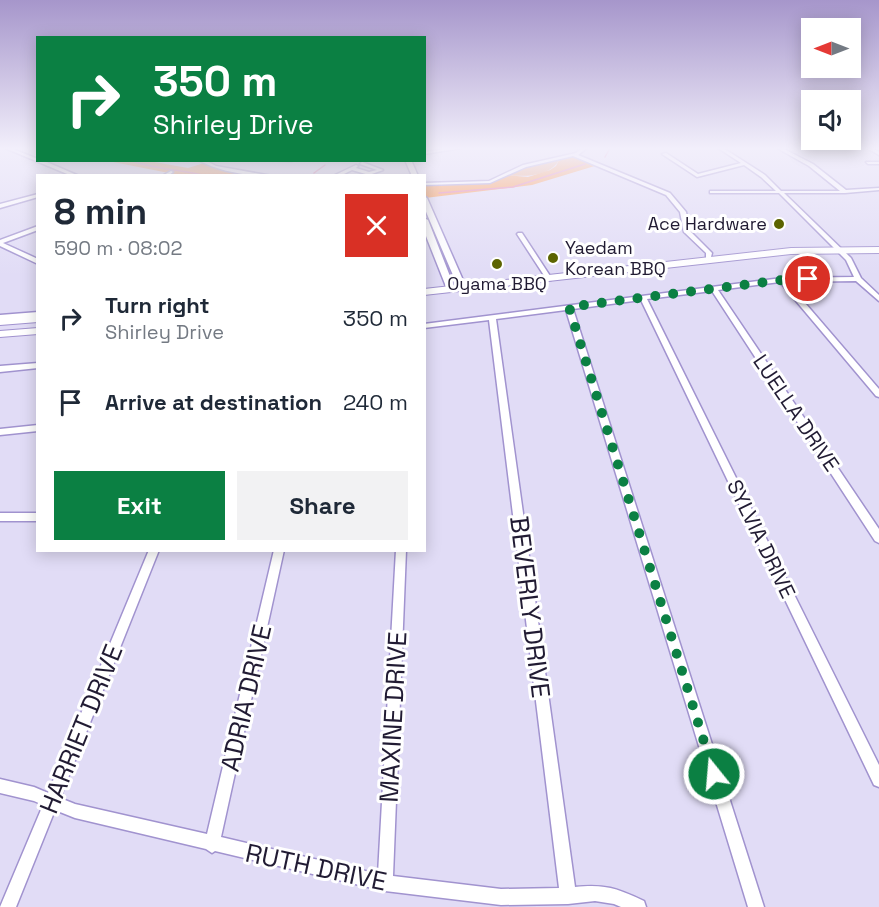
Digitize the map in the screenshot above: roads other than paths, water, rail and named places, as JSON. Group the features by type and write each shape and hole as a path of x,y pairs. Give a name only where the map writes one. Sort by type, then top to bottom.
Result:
{"main road":[{"path":"426,285 455,285 708,256 879,244"},
{"path":"837,248 879,250"},
{"path":"426,292 455,285"},
{"path":"0,320 36,317"},
{"path":"0,333 36,331"}],"street":[{"path":"659,190 668,194 683,212 687,232 708,256"},
{"path":"712,192 864,190"},
{"path":"780,192 852,263 858,279 879,298"},
{"path":"0,206 36,196"},
{"path":"429,220 455,285"},
{"path":"0,243 36,229"},
{"path":"520,234 546,275"},
{"path":"0,243 36,261"},
{"path":"426,326 782,280 858,279"},
{"path":"782,280 879,394"},
{"name":"LUELLA DRIVE","path":"713,288 879,538"},
{"name":"SYLVIA DRIVE","path":"644,297 879,780"},
{"path":"569,307 756,907"},
{"name":"BEVERLY DRIVE","path":"492,317 568,896"},
{"path":"0,369 36,366"},
{"path":"0,432 36,428"},
{"path":"0,517 36,517"},
{"name":"HARRIET DRIVE","path":"8,907 153,552"},
{"name":"ADRIA DRIVE","path":"212,845 279,552"},
{"name":"MAXINE DRIVE","path":"385,883 401,552"},
{"name":"RUTH DRIVE","path":"0,786 34,794 75,811 212,845 385,883 501,897 568,896 595,893 615,896 638,907"}],"waterway":[{"path":"439,193 472,190"}],"place":[{"name":"Ace Hardware","path":"779,224"},
{"name":"Yaedam Korean BBQ","path":"553,258"},
{"name":"Oyama BBQ","path":"497,264"}]}
